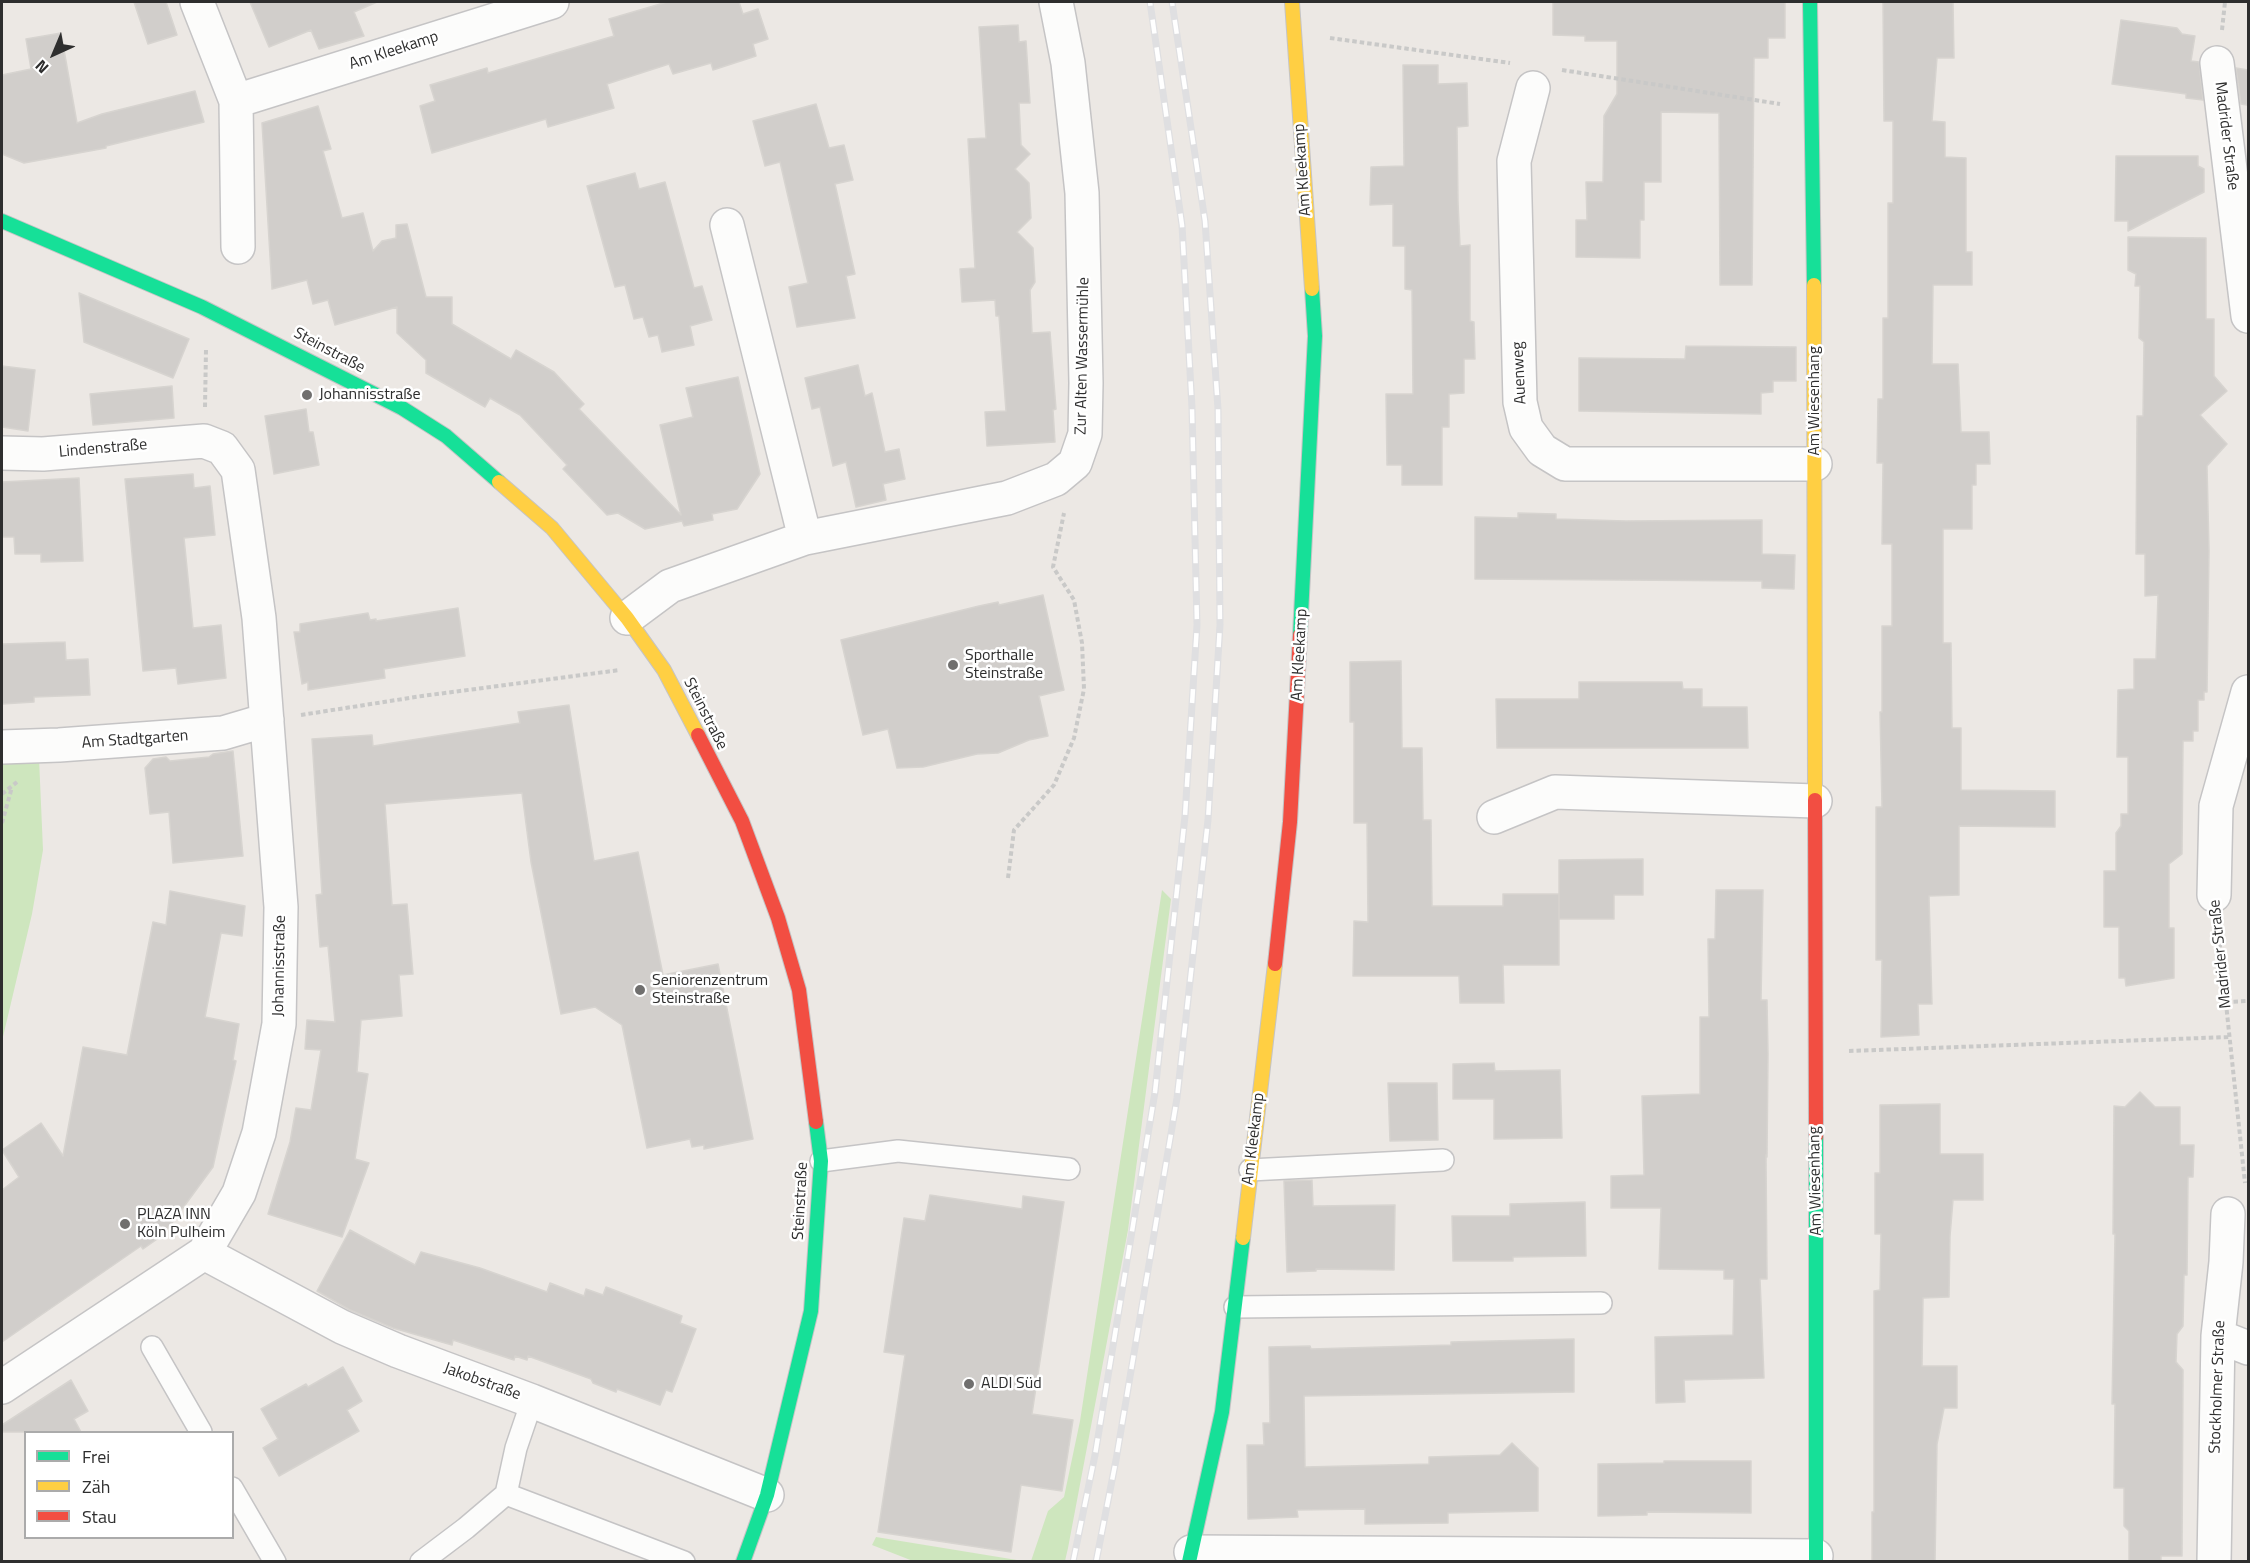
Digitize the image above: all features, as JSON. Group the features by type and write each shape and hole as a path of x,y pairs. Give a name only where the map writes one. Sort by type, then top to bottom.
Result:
{"street":[{"path":"197,2 236,101 238,247"},
{"name":"Am Kleekamp","path":"236,101 552,2"},
{"name":"Zur Alten Wassermühle","path":"1056,2 1068,63 1082,193 1085,434 1075,463"},
{"name":"Am Kleekamp","path":"1190,1557 1222,1412 1272,997 1290,822 1315,336 1292,2"},
{"name":"Am Wiesenhang","path":"1810,2 1813,109 1815,464 1814,1056 1818,1302 1816,1559"},
{"name":"Madrider Straße","path":"2217,63 2248,316"},
{"name":"Auenweg","path":"1534,73 1514,161 1520,402 1526,428 1542,450 1565,464 1815,464"},
{"name":"Steinstraße","path":"2,220 202,307 402,408 446,436 552,528 627,618 664,670 742,821 778,918 799,990 821,1161 811,1311 767,1495 743,1562"},
{"path":"727,225 805,538"},
{"name":"Lindenstraße","path":"2,453 44,454 204,441"},
{"name":"Johannisstraße","path":"2,1387 204,1253 239,1193 259,1133 279,1024 281,907 259,618 238,470 222,448 204,441"},
{"path":"627,618 670,586 805,538 1008,498 1056,479 1075,463"},
{"name":"Madrider Straße","path":"2214,895 2216,806 2248,692"},
{"name":"Am Stadtgarten","path":"2,747 223,734 267,720"},
{"path":"1494,817 1555,792 1815,801"},
{"name":"Stockholmer Straße","path":"2214,1562 2218,1336 2237,1254 2228,1214"},
{"name":"Jakobstraße","path":"204,1253 342,1327 767,1495"},
{"path":"2218,1336 2248,1348"},
{"path":"1190,1557 1816,1559"}],"lane":[{"path":"821,1161 898,1151 1069,1169"},
{"path":"1250,1170 1443,1160"},
{"path":"1235,1307 1601,1303"},
{"path":"152,1347 200,1431"},
{"path":"421,1562 506,1494 516,1449 532,1401"},
{"path":"234,1491 275,1562"},
{"path":"506,1494 684,1562"}],"path":[{"path":"1293,33 1534,73 1813,109"},
{"path":"204,441 207,339"},
{"path":"1008,878 1014,830 1054,785 1074,738 1084,689 1082,643 1074,600 1053,567 1075,463"},
{"path":"267,720 611,670 664,670"},
{"path":"2,823 12,787"},
{"name":"Madrider Straße","path":"2214,895 2246,1191 2228,1214"},
{"path":"2226,1002 2248,1001"},
{"path":"1814,1056 1850,1051 2229,1037"}],"green space":[{"path":"38,735 43,850 32,914 2,1041 2,740"},
{"path":"1162,890 1171,899 1128,1230 1068,1548 1065,1561 1031,1561 1048,1511 1064,1497 1080,1421"},
{"path":"876,1537 1023,1561 913,1561 872,1545"}],"building":[{"path":"134,2 166,2 177,35 148,44"},
{"path":"250,2 377,2 354,12 364,36 319,49 311,30 269,47"},
{"path":"667,2 739,2 743,14 758,9 768,39 753,44 756,56 713,70 711,63 673,74 669,64 607,84 614,108 548,127 546,119 432,153 420,106 435,101 430,85 487,68 488,73 614,36 609,19"},
{"path":"1553,2 1785,2 1785,38 1768,38 1768,58 1754,58 1752,285 1720,285 1719,113 1661,112 1661,182 1644,182 1644,220 1640,220 1640,258 1576,257 1576,220 1587,220 1586,182 1603,182 1604,116 1617,94 1617,41 1585,41 1585,36 1553,35"},
{"path":"1883,2 1953,2 1954,58 1937,58 1932,121 1945,122 1945,157 1966,158 1966,252 1972,252 1972,285 1933,285 1932,364 1958,364 1961,432 1989,432 1990,464 1976,464 1976,485 1972,485 1972,529 1943,529 1943,643 1951,643 1952,728 1961,728 1961,790 2055,791 2055,827 1959,826 1959,895 1929,896 1932,1004 1918,1004 1919,1035 1881,1037 1882,960 1876,960 1876,807 1882,807 1880,712 1882,712 1882,626 1892,626 1892,544 1882,544 1883,463 1877,463 1878,399 1883,399 1883,318 1888,318 1888,203 1893,203 1893,121 1884,121"},
{"path":"2121,20 2177,28 2182,34 2195,36 2191,61 2199,62 2203,100 2186,98 2186,94 2112,84"},
{"path":"1018,25 1019,42 1026,41 1030,103 1019,103 1021,145 1030,154 1015,169 1029,183 1031,218 1017,232 1033,248 1035,282 1030,290 1032,333 1050,332 1056,409 1053,410 1055,442 987,446 985,412 1006,411 999,316 996,316 995,300 962,302 960,269 975,268 968,139 986,138 979,27"},
{"path":"61,33 77,123 102,114 195,91 204,122 106,146 106,148 24,163 2,154 2,75 31,69 26,39"},
{"path":"1403,65 1438,65 1438,84 1467,83 1468,126 1457,127 1458,202 1460,246 1470,245 1470,321 1474,322 1475,359 1464,359 1464,393 1449,394 1449,427 1442,427 1442,485 1402,485 1402,465 1387,465 1386,394 1413,394 1412,290 1405,289 1405,246 1393,246 1393,204 1370,205 1371,167 1404,166"},
{"path":"2236,68 2248,70 2247,105 2241,104"},
{"path":"816,104 829,148 844,145 853,180 835,184 855,274 846,276 855,318 797,327 789,287 808,283 780,162 765,166 753,121"},
{"path":"318,106 331,149 323,151 342,218 363,213 373,251 382,241 396,238 396,225 407,224 426,297 452,297 452,324 511,359 516,350 554,372 584,404 579,409 681,515 660,425 693,417 686,388 738,377 760,474 737,509 712,514 713,520 684,526 682,521 645,529 618,513 607,515 563,469 567,465 520,415 490,398 485,407 426,373 426,360 397,333 397,307 335,325 328,300 313,304 307,280 272,289 262,123"},
{"path":"2116,156 2198,156 2198,166 2204,169 2204,192 2128,231 2128,221 2115,221"},
{"path":"635,173 639,189 665,182 694,288 702,286 712,320 690,326 694,345 662,352 658,335 649,337 643,317 634,319 625,285 615,287 587,186"},
{"path":"2128,237 2206,238 2206,319 2214,319 2214,376 2227,391 2200,415 2227,444 2207,466 2209,551 2207,692 2204,692 2204,700 2198,700 2198,731 2193,731 2193,741 2183,741 2182,854 2169,864 2169,928 2174,928 2174,978 2126,986 2125,978 2119,978 2119,927 2104,927 2104,871 2116,871 2116,833 2121,826 2121,814 2128,814 2128,757 2117,757 2118,690 2134,689 2134,659 2156,659 2158,595 2145,596 2145,554 2136,554 2137,416 2143,416 2144,342 2139,338 2140,286 2135,286 2136,274 2128,270"},
{"path":"79,293 189,339 173,378 84,342"},
{"path":"1686,346 1796,347 1796,381 1773,381 1773,392 1761,393 1761,414 1579,411 1579,358 1685,359"},
{"path":"858,365 865,396 872,393 885,452 899,449 905,479 883,484 886,500 856,507 846,462 833,466 820,407 812,409 805,378"},
{"path":"2,366 35,370 28,431 2,427"},
{"path":"172,386 174,418 93,425 90,394"},
{"path":"306,409 309,432 313,432 319,465 274,474 265,416"},
{"path":"193,474 194,488 210,486 215,535 184,538 193,628 221,625 226,678 178,684 176,668 143,671 125,479"},
{"path":"79,478 83,561 41,562 41,554 15,554 14,537 2,537 2,482"},
{"path":"1518,513 1556,514 1556,519 1762,520 1762,554 1795,555 1794,589 1762,588 1762,581 1475,579 1475,517 1518,518"},
{"name":"Sporthalle Steinstraße","path":"1043,595 1064,690 1039,696 1048,736 1029,740 998,753 977,754 923,767 897,768 888,729 863,735 841,640 979,606 998,602 999,605"},
{"path":"458,608 465,656 384,669 385,678 308,690 308,682 302,684 294,632 300,632 300,624 368,613 370,620 376,619 376,621"},
{"path":"65,642 66,660 88,659 90,695 34,697 34,702 2,704 2,644"},
{"path":"1401,661 1402,748 1422,748 1423,820 1431,820 1432,906 1503,906 1503,894 1559,894 1559,965 1503,965 1504,1003 1460,1003 1459,976 1353,976 1354,921 1368,922 1367,823 1354,823 1354,722 1350,722 1350,662"},
{"path":"1579,682 1682,682 1683,689 1702,689 1702,707 1747,707 1748,748 1497,748 1496,699 1579,699"},
{"path":"569,705 594,861 638,852 663,975 718,964 753,1139 704,1149 704,1145 692,1147 690,1139 647,1148 622,1025 595,1007 561,1014 531,862 522,793 385,804 392,905 407,904 413,974 399,975 402,1016 361,1020 357,1072 368,1074 355,1159 369,1163 342,1237 268,1214 290,1142 296,1108 311,1110 321,1050 305,1049 307,1020 335,1022 328,946 320,947 316,895 322,894 312,739 372,735 373,746 520,723 518,712"},
{"path":"233,751 243,856 173,863 169,812 150,814 145,768 153,759 166,757 170,761 209,757 213,754"},
{"path":"1643,859 1643,895 1614,895 1614,919 1559,919 1559,860"},
{"path":"1716,890 1763,890 1761,1000 1767,1000 1768,1054 1767,1279 1760,1279 1764,1378 1684,1380 1685,1402 1656,1403 1655,1337 1733,1335 1734,1279 1724,1279 1724,1270 1659,1269 1661,1208 1611,1208 1611,1176 1644,1175 1642,1096 1700,1094 1700,1017 1709,1017 1708,939 1715,939"},
{"path":"170,891 245,906 242,936 221,933 205,1017 239,1024 233,1060 236,1061 213,1167 163,1235 143,1249 141,1246 2,1342 2,1190 19,1177 2,1150 41,1123 63,1156 83,1047 127,1055 153,922 166,925"},
{"path":"1494,1063 1495,1071 1560,1070 1562,1138 1494,1139 1494,1099 1453,1099 1453,1064"},
{"path":"1388,1083 1437,1083 1438,1140 1390,1141"},
{"path":"2140,1092 2155,1107 2180,1107 2180,1145 2194,1145 2193,1177 2188,1177 2187,1275 2184,1275 2183,1326 2177,1334 2176,1362 2183,1370 2182,1556 2161,1556 2161,1562 2129,1562 2129,1531 2124,1526 2124,1488 2114,1488 2115,1404 2112,1404 2115,1234 2113,1234 2114,1106 2125,1107"},
{"path":"1940,1104 1940,1154 1983,1154 1983,1200 1953,1200 1949,1297 1923,1298 1922,1366 1957,1366 1957,1408 1944,1408 1937,1444 1935,1562 1872,1562 1874,1291 1880,1290 1881,1234 1875,1234 1875,1173 1880,1173 1880,1105"},
{"path":"1312,1180 1313,1206 1395,1205 1394,1270 1316,1269 1316,1271 1287,1272 1284,1181"},
{"name":"ALDI Süd","path":"930,1195 1022,1209 1023,1196 1064,1202 1032,1414 1073,1420 1062,1491 1021,1485 1011,1552 878,1532 905,1355 884,1352 904,1218 925,1221"},
{"path":"1585,1202 1586,1256 1513,1257 1513,1261 1453,1261 1452,1216 1510,1216 1510,1204"},
{"path":"350,1230 415,1265 421,1252 480,1268 547,1292 550,1283 584,1296 586,1289 603,1295 606,1287 682,1316 680,1323 696,1329 672,1392 666,1390 660,1405 617,1389 616,1392 593,1383 591,1379 528,1356 527,1360 515,1356 514,1360 453,1340 452,1345 393,1328 350,1310 317,1291"},
{"path":"1574,1339 1574,1392 1304,1396 1305,1467 1429,1464 1429,1457 1500,1455 1512,1443 1538,1468 1538,1511 1448,1513 1448,1523 1365,1524 1365,1509 1297,1510 1298,1517 1248,1519 1247,1445 1264,1445 1263,1423 1270,1423 1269,1347 1310,1346 1311,1349"},
{"path":"343,1367 362,1401 347,1410 359,1431 279,1476 263,1448 278,1439 261,1409 306,1384 308,1387"},
{"path":"71,1380 88,1411 74,1419 80,1431 2,1432 2,1425"},
{"path":"1664,1461 1751,1461 1751,1513 1647,1512 1647,1515 1598,1516 1598,1464 1664,1463"}],"railway":[{"path":"1073,1562 1095,1455 1155,1092 1185,816 1197,625 1192,408 1182,225 1150,2"},
{"path":"1096,1562 1116,1460 1177,1098 1208,820 1220,625 1218,409 1205,221 1172,2"}],"traffic: fast":[{"path":"1810,2 1814,285"},
{"path":"2,221 202,307 402,408 446,436 499,482"},
{"path":"1300,635 1315,336 1312,289"},
{"path":"743,1562 767,1495 811,1311 821,1161 816,1122"},
{"path":"1816,1136 1816,1562"},
{"path":"1189,1562 1222,1412 1243,1238"}],"traffic: slow":[{"path":"1292,2 1312,289"},
{"path":"1814,285 1815,800"},
{"path":"499,482 552,528 627,618 664,670 698,735"},
{"path":"1243,1238 1275,964"}],"traffic: jam":[{"path":"1275,964 1290,822 1300,635"},
{"path":"698,735 742,821 778,918 799,990 816,1122"},
{"path":"1815,800 1816,1136"}],"place":[{"name":"Johannisstraße","path":"307,395"},
{"name":"Sporthalle Steinstraße","path":"953,665"},
{"name":"Seniorenzentrum Steinstraße","path":"640,990"},
{"name":"PLAZA INN Köln Pulheim","path":"125,1224"},
{"name":"ALDI Süd","path":"969,1384"}]}
